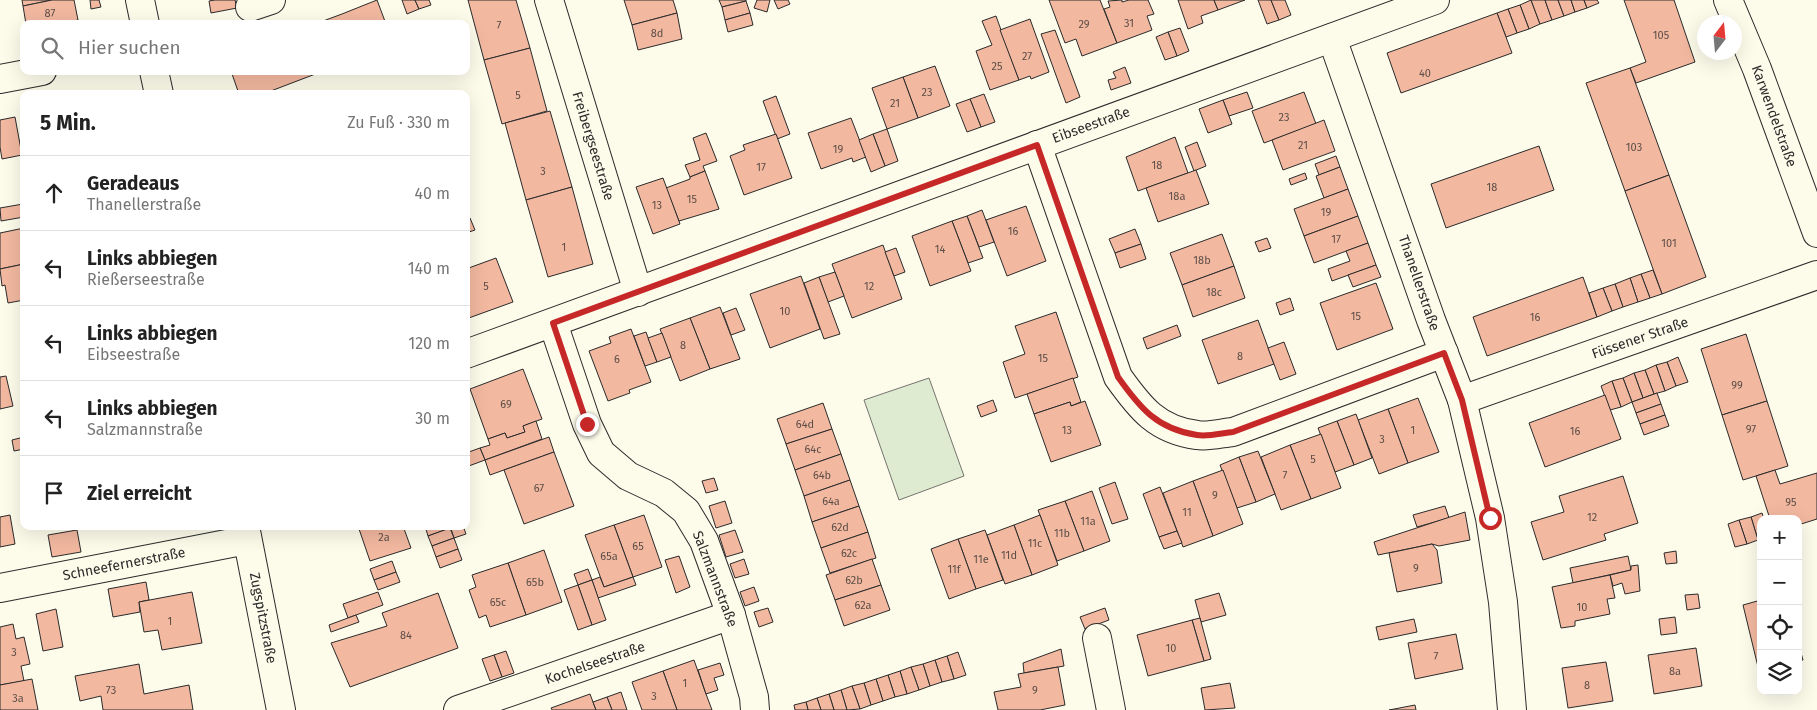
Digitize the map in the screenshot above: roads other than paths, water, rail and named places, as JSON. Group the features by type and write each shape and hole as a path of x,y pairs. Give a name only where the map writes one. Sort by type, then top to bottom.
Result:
{"street":[{"path":"140,0 144,20"},
{"name":"Freibergseestraße","path":"549,0 638,292"},
{"name":"Eibseestraße","path":"470,353 1435,0"},
{"name":"Karwendelstraße","path":"1728,0 1757,69 1817,233"},
{"name":"Thanellerstraße","path":"1332,38 1462,400 1490,518 1503,602 1512,710"},
{"path":"0,80 23,75"},
{"path":"155,75 158,90"},
{"path":"1037,145 1118,377 1138,405 1167,427 1199,436 1233,432 1444,353"},
{"name":"Füssener Straße","path":"1462,400 1817,275"},
{"name":"Salzmannstraße","path":"553,323 587,424 601,453 628,476 664,493 686,511 704,541 731,615 754,698 755,710"},
{"name":"Schneefernerstraße","path":"0,588 246,533"},
{"name":"Zugspitzstraße","path":"246,533 281,710"},
{"name":"Kochelseestraße","path":"458,710 731,615"},
{"path":"1098,638 1111,710"}]}
